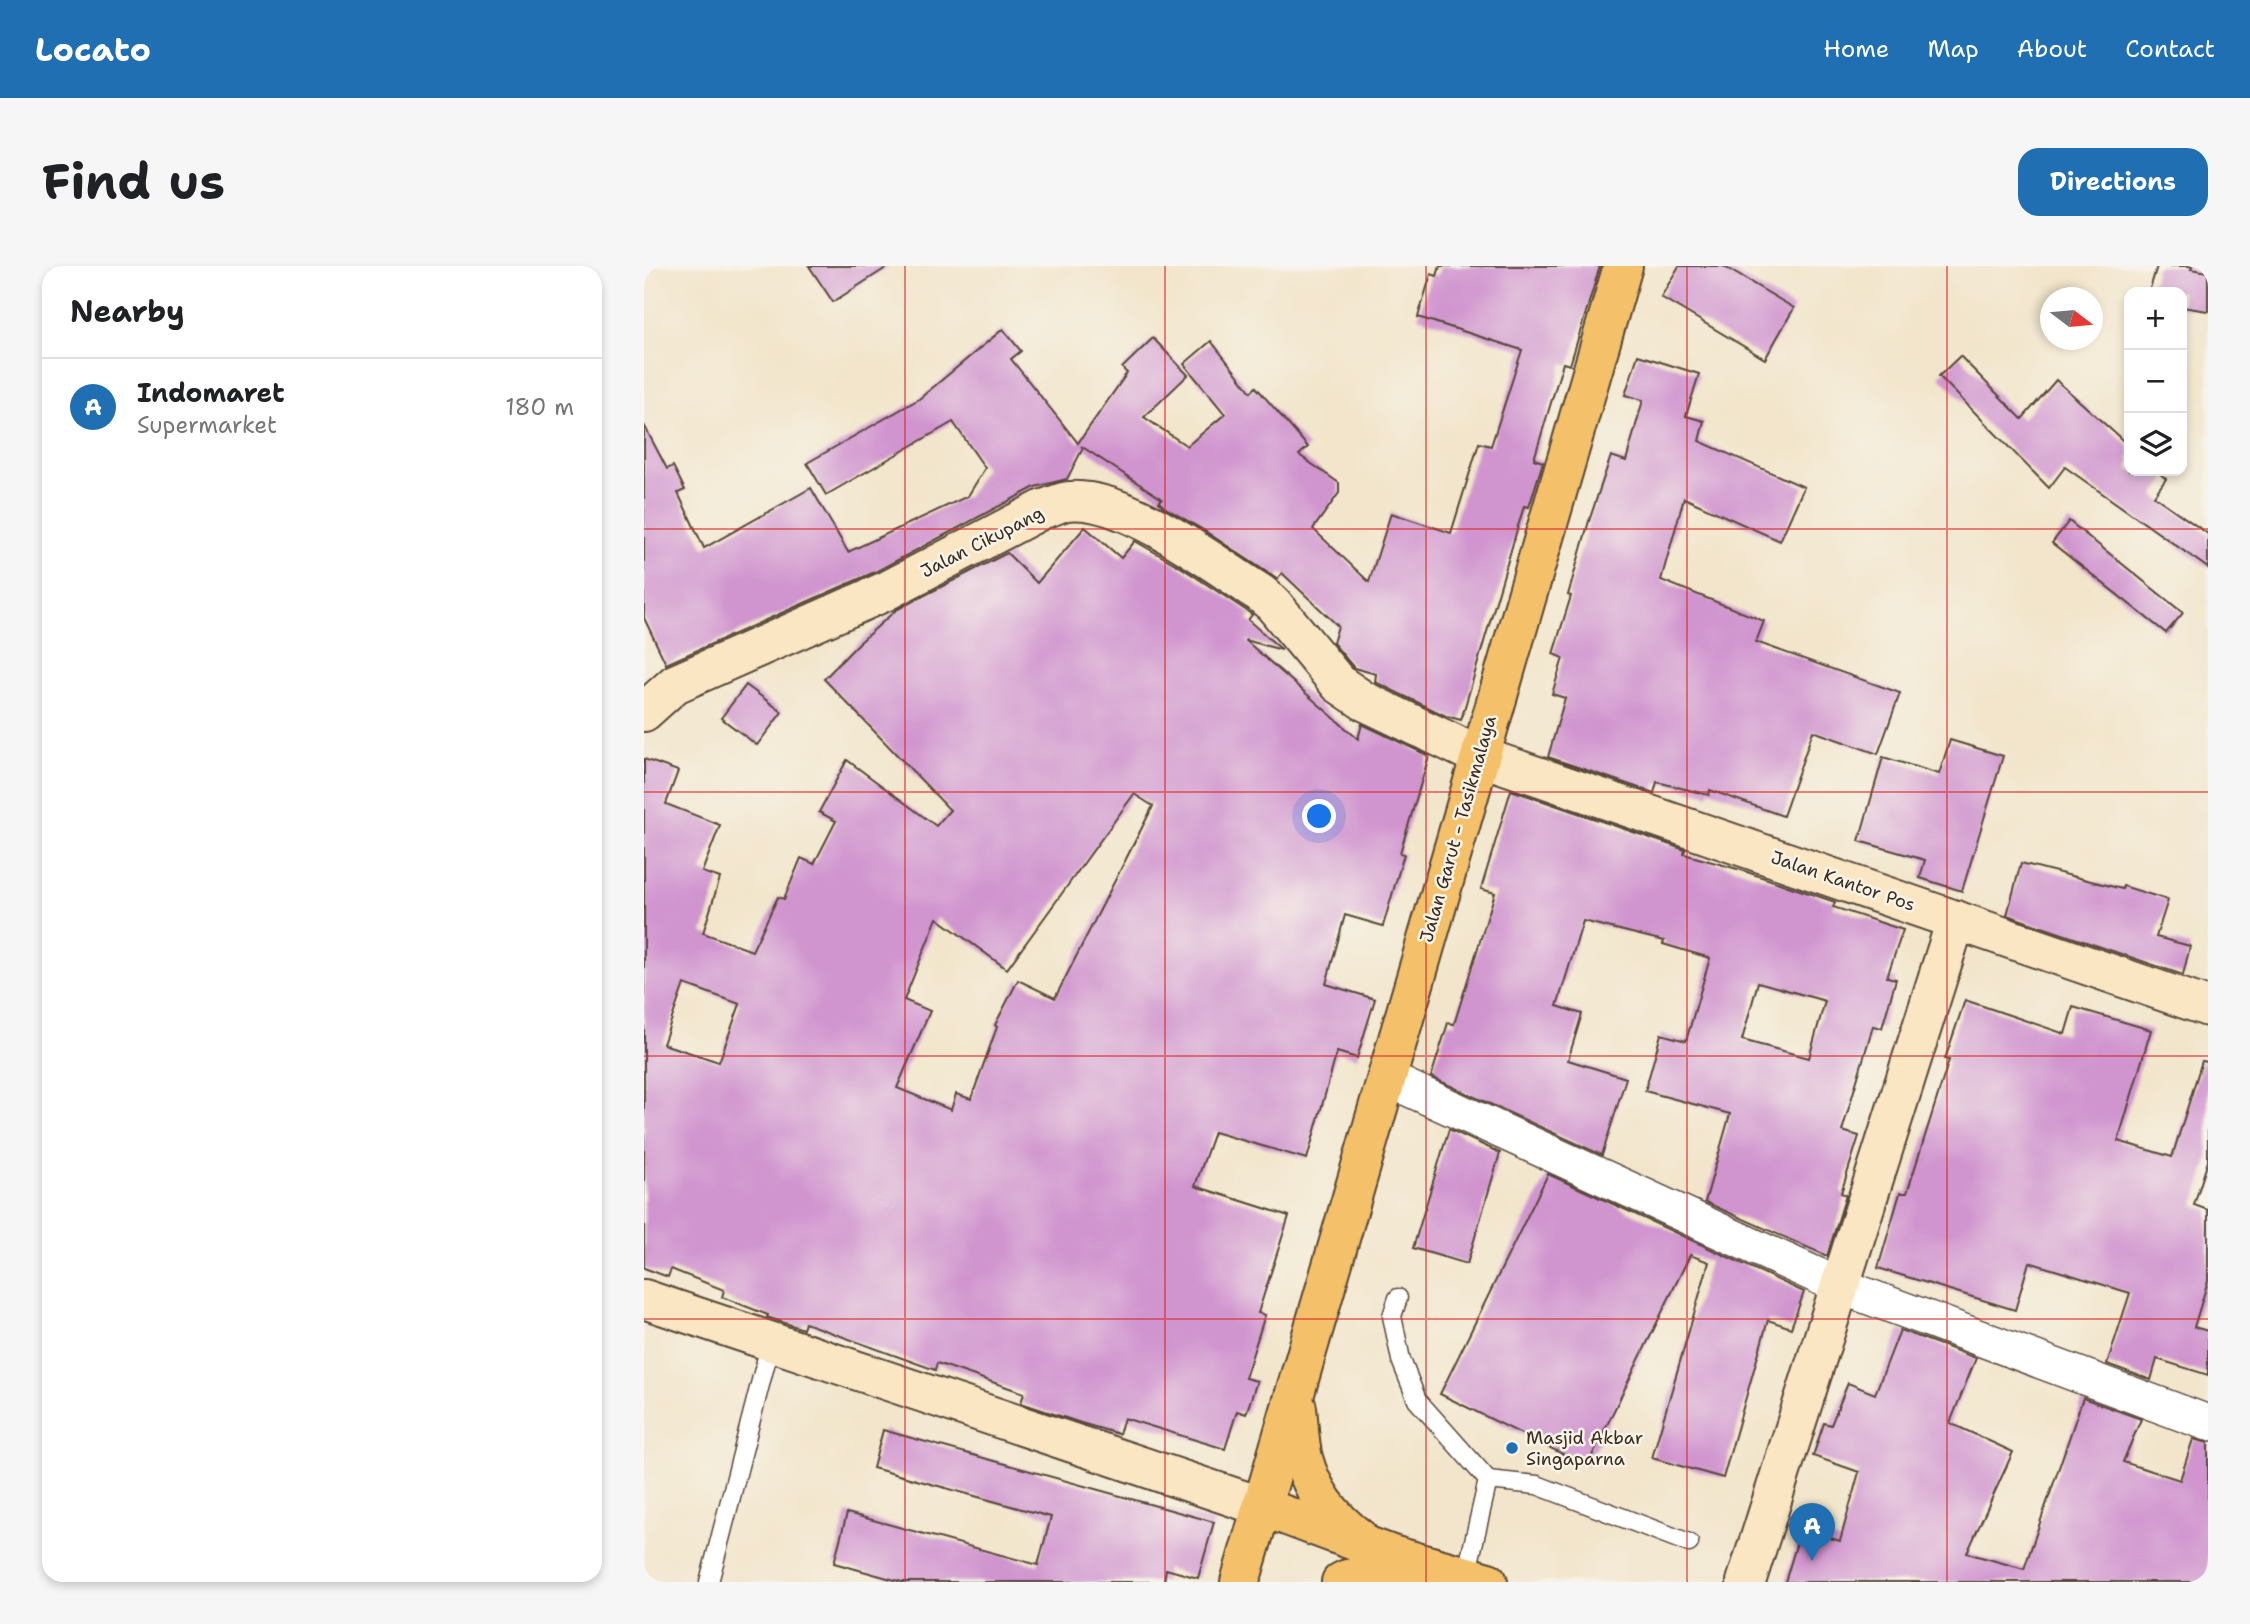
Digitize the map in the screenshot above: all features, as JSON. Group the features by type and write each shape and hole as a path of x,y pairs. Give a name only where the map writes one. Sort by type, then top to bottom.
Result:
{"main road":[{"name":"Jalan Garut - Tasikmalaya","path":"1240,1582 1623,266"},
{"name":"Jalan Cikupang","path":"644,712 675,684 886,591 1043,509 1069,501 1104,504 1133,514 1180,542 1273,604 1339,684 1364,701 1479,756"},
{"name":"Jalan Kantor Pos","path":"1479,756 2208,1007"},
{"path":"1746,1582 1956,920"},
{"path":"644,1299 1263,1507 1420,1564 1477,1579"},
{"path":"1295,1392 1303,1457 1317,1493 1342,1525 1369,1546"},
{"path":"1341,1582 1420,1564"}],"street":[{"path":"1386,1078 1840,1286 2208,1423"}],"lane":[{"path":"1398,1298 1392,1316 1401,1360 1417,1401 1488,1480 1537,1485 1689,1543"},
{"path":"709,1582 771,1342"},
{"path":"1477,1579 1488,1480"}],"building":[{"path":"809,266 889,266 833,302"},
{"path":"1440,266 1600,266 1570,365 1563,363 1534,459 1543,462 1529,507 1524,506 1461,720 1446,716 1375,682 1376,674 1354,668 1333,643 1338,626 1282,573 1277,579 1164,507 1159,502 1162,499 1081,446 1083,448 1067,479 1035,487 877,571 666,664 644,618 644,425 667,469 673,466 685,490 678,493 704,548 811,488 848,552 968,496 985,468 953,422 826,495 807,463 919,399 1003,329 1021,351 1011,359 1078,443 1127,373 1122,368 1153,338 1188,375 1144,417 1187,446 1225,414 1184,364 1211,341 1251,392 1256,387 1308,447 1299,455 1339,483 1339,493 1313,529 1369,582 1391,513 1451,533 1479,443 1491,446 1522,350 1418,317 1431,274 1437,276"},
{"path":"1679,266 1723,266 1794,308 1765,359 1661,297"},
{"path":"2157,266 2192,266 2191,269 2208,272 2208,311 2187,308 2187,287 2151,287"},
{"path":"1638,355 1699,374 1686,416 1704,421 1699,441 1804,487 1780,541 1684,498 1661,580 1764,621 1756,642 1900,693 1878,754 1813,731 1783,816 1710,790 1709,795 1657,782 1654,793 1548,757 1565,698 1552,694 1563,658 1553,654 1571,596 1568,595 1589,521 1611,456 1626,461 1643,400 1625,395"},
{"path":"1960,356 2022,419 2056,380 2124,441 2124,476 2163,476 2166,479 2154,496 2208,534 2208,568 2065,467 2049,488 1939,376"},
{"path":"2069,521 2183,613 2166,633 2052,543"},
{"path":"1085,527 1121,558 1135,541 1182,568 1252,615 1248,620 1282,650 1245,640 1358,739 1362,724 1429,756 1400,853 1404,854 1383,926 1345,915 1326,984 1375,999 1357,1058 1337,1052 1307,1159 1214,1132 1195,1186 1289,1216 1258,1313 1265,1315 1245,1378 1257,1381 1246,1414 1237,1411 1225,1449 1124,1418 1119,1434 1081,1423 1021,1403 1024,1393 937,1363 935,1370 805,1323 803,1329 722,1297 724,1290 671,1269 668,1277 644,1268 644,759 678,771 666,804 720,825 702,872 720,878 703,933 752,951 778,897 784,899 801,858 814,864 836,821 819,812 847,760 936,826 950,810 824,679 896,610 1007,553 1037,583","holes":["1134,794 1153,806 1055,998 1018,980 995,1025 997,1027 971,1099 956,1094 951,1110 897,1088 930,1011 904,1000 937,918 1007,969","684,984 740,1004 719,1062 663,1044"]},
{"path":"746,685 782,712 757,745 721,718"},
{"path":"1950,740 2003,756 1962,891 1920,878 1925,860 1859,841 1883,757 1939,774"},
{"path":"1511,790 1685,850 1684,854 1835,902 1833,907 1903,930 1887,977 1896,979 1882,1028 1873,1026 1842,1131 1859,1136 1841,1193 1846,1195 1827,1256 1705,1202 1730,1114 1645,1091 1661,1034 1686,1041 1710,958 1663,944 1664,941 1583,921 1557,1006 1582,1014 1568,1060 1626,1078 1602,1155 1431,1077 1448,1023 1454,1024 1495,893 1481,889","holes":["1758,982 1825,1001 1809,1058 1742,1040"]},
{"path":"2021,863 2122,889 2123,886 2168,900 2156,937 2190,946 2183,975 2007,915"},
{"path":"1965,1000 2065,1034 2073,1007 2151,1030 2118,1141 2172,1157 2202,1061 2208,1062 2208,1161 2194,1205 2208,1210 2208,1281 2194,1327 2208,1331 2208,1375 2157,1359 2151,1380 2107,1364 2130,1293 2029,1262 2015,1310 1878,1268 1900,1193 1907,1193 1949,1060 1945,1059"},
{"path":"1449,1129 1500,1153 1467,1264 1413,1248"},
{"path":"1548,1174 1804,1292 1791,1328 1768,1320 1723,1478 1652,1458 1709,1262 1690,1255 1587,1466 1440,1394"},
{"path":"1900,1330 1976,1358 1950,1423 2013,1452 1967,1553 2024,1569 2083,1398 2141,1419 2123,1462 2180,1480 2193,1439 2208,1443 2208,1582 1785,1582 1801,1529 1840,1541 1859,1472 1813,1456 1824,1423 1831,1425 1848,1383 1875,1394"},
{"path":"883,1430 1214,1522 1198,1578 1166,1569 1164,1582 902,1582 834,1563 847,1513 1038,1565 1051,1517 873,1468"}],"place":[{"name":"Masjid Akbar Singaparna","path":"1512,1448"},
{"name":"Indomaret","path":"1812,1561"}]}
